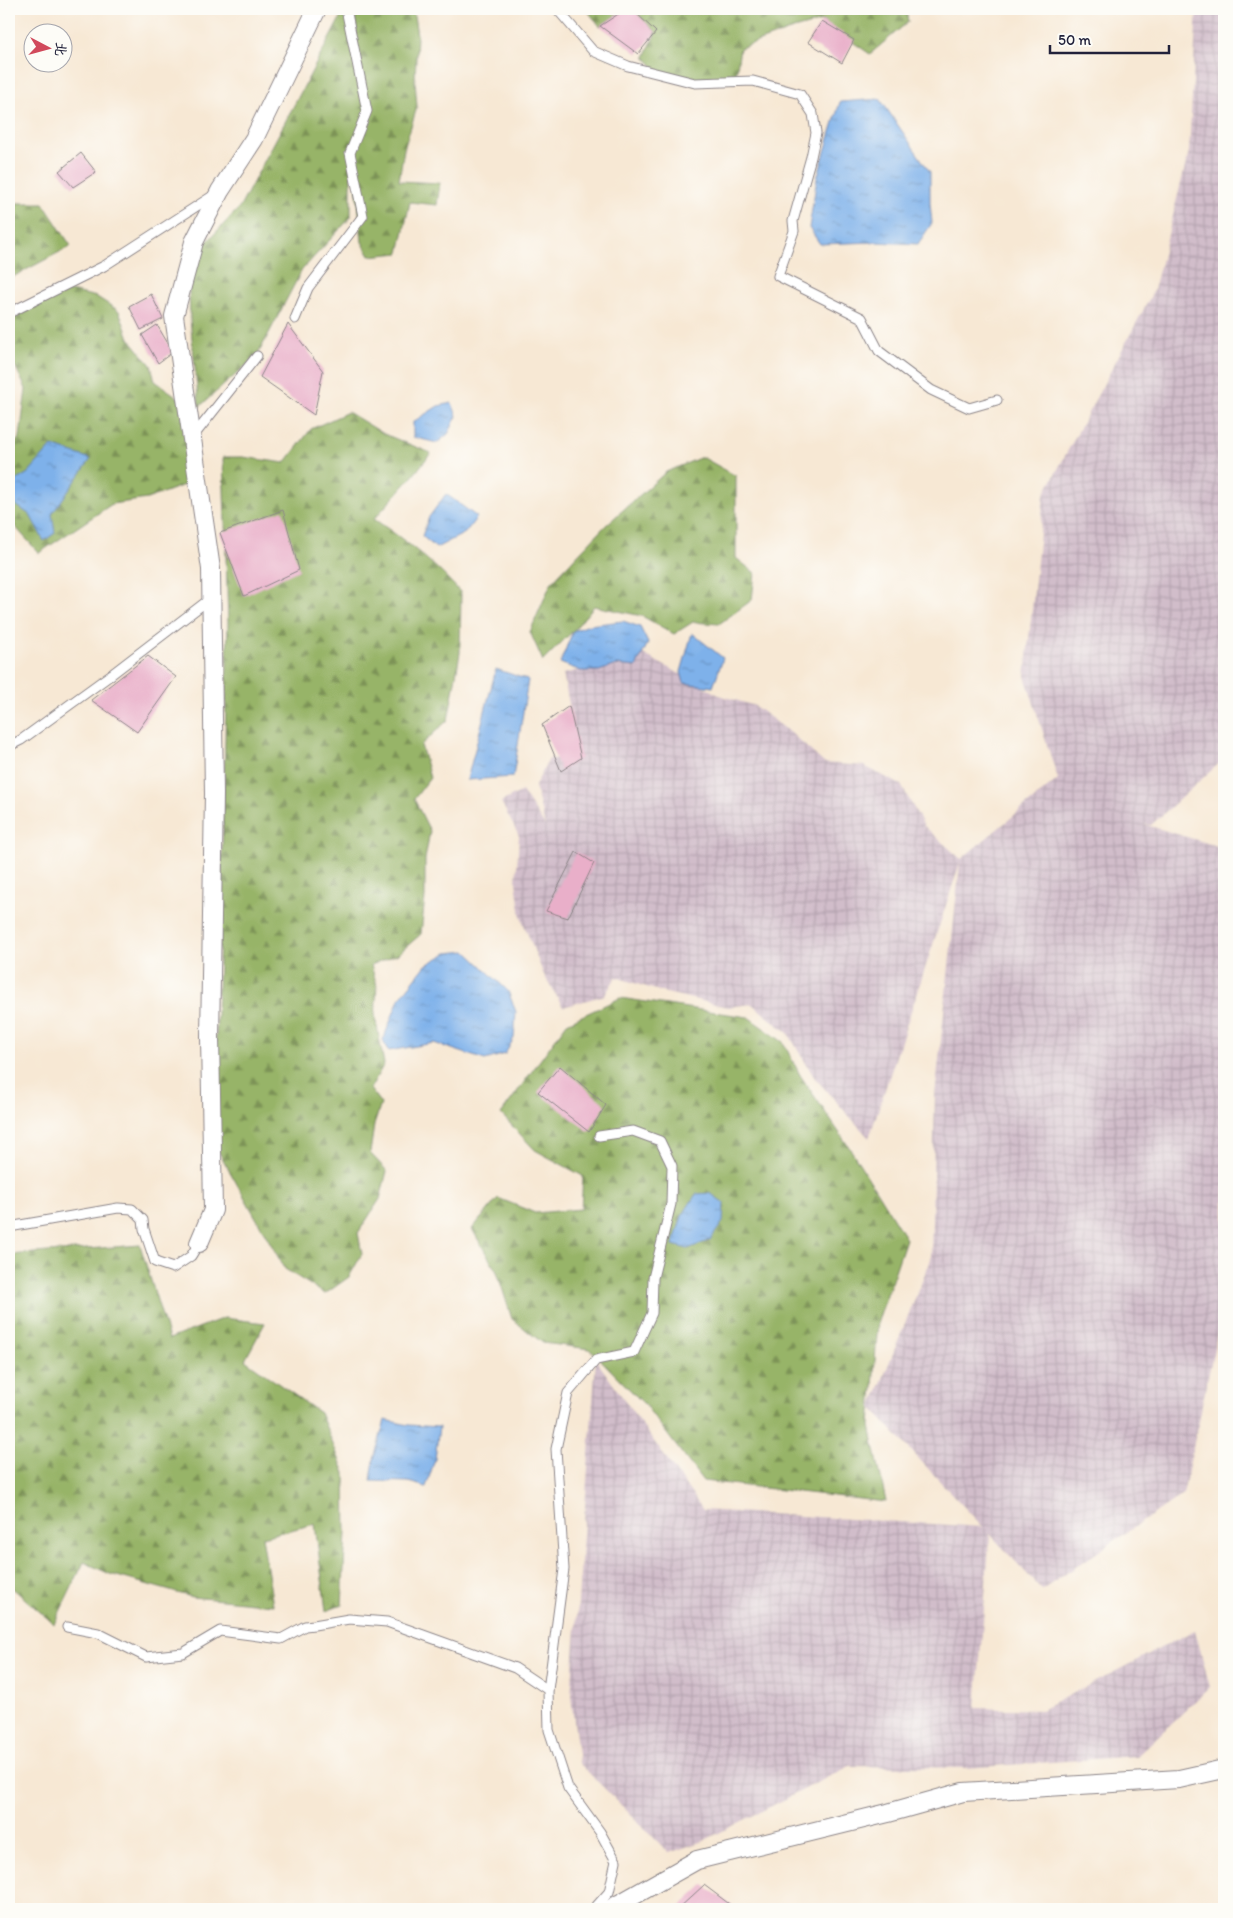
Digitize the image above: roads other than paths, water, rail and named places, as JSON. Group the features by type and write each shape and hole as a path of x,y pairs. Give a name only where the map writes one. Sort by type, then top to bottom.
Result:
{"street":[{"path":"199,1243 213,1210 210,1037 214,794 212,598 211,569 174,316 194,242 220,191 254,139 317,9"},
{"path":"610,1909 697,1860 963,1792 1178,1779 1224,1769"}],"lane":[{"path":"295,319 308,288 363,216 350,152 367,112 346,9"},
{"path":"557,9 592,51 628,66 694,83 753,81 800,94 813,114 816,133 793,220 794,231 778,276 862,318 880,352 931,390 969,408 997,400"},
{"path":"9,313 104,266 220,191"},
{"path":"191,439 257,356"},
{"path":"9,746 21,740 112,674 212,598"},
{"path":"594,1909 609,1892 616,1861 600,1832 568,1788 549,1730 548,1690 564,1570 556,1449 568,1393 596,1360 634,1352 652,1313 653,1278 671,1204 672,1166 660,1141 633,1130 599,1136"},
{"path":"9,1226 118,1208 132,1209 143,1220 144,1229 155,1262 173,1268 191,1256 199,1243"},
{"path":"67,1626 98,1634 146,1657 183,1652 220,1631 281,1639 305,1626 349,1619 387,1622 515,1668 548,1690"}],"water":[{"path":"880,99 930,172 932,223 918,244 875,242 820,244 809,228 817,178 840,102"},
{"path":"452,403 457,416 448,434 437,443 413,437 413,422 438,406"},
{"path":"52,446 91,459 52,514 55,533 44,541 30,515 9,500 9,485 28,473"},
{"path":"446,494 477,517 465,533 436,548 422,536 429,517"},
{"path":"623,621 640,627 648,643 636,667 616,665 599,671 581,671 560,663 573,631 589,625"},
{"path":"692,633 723,658 713,687 684,683 681,672"},
{"path":"496,669 528,680 513,777 467,780"},
{"path":"466,951 508,991 516,1012 514,1038 505,1054 485,1060 434,1043 388,1051 383,1040 399,999 426,965 447,953"},
{"path":"710,1193 724,1203 723,1222 710,1240 688,1249 673,1245 682,1216 696,1194"},
{"path":"385,1420 409,1425 439,1427 435,1459 426,1487 408,1482 371,1481 374,1459"}]}
